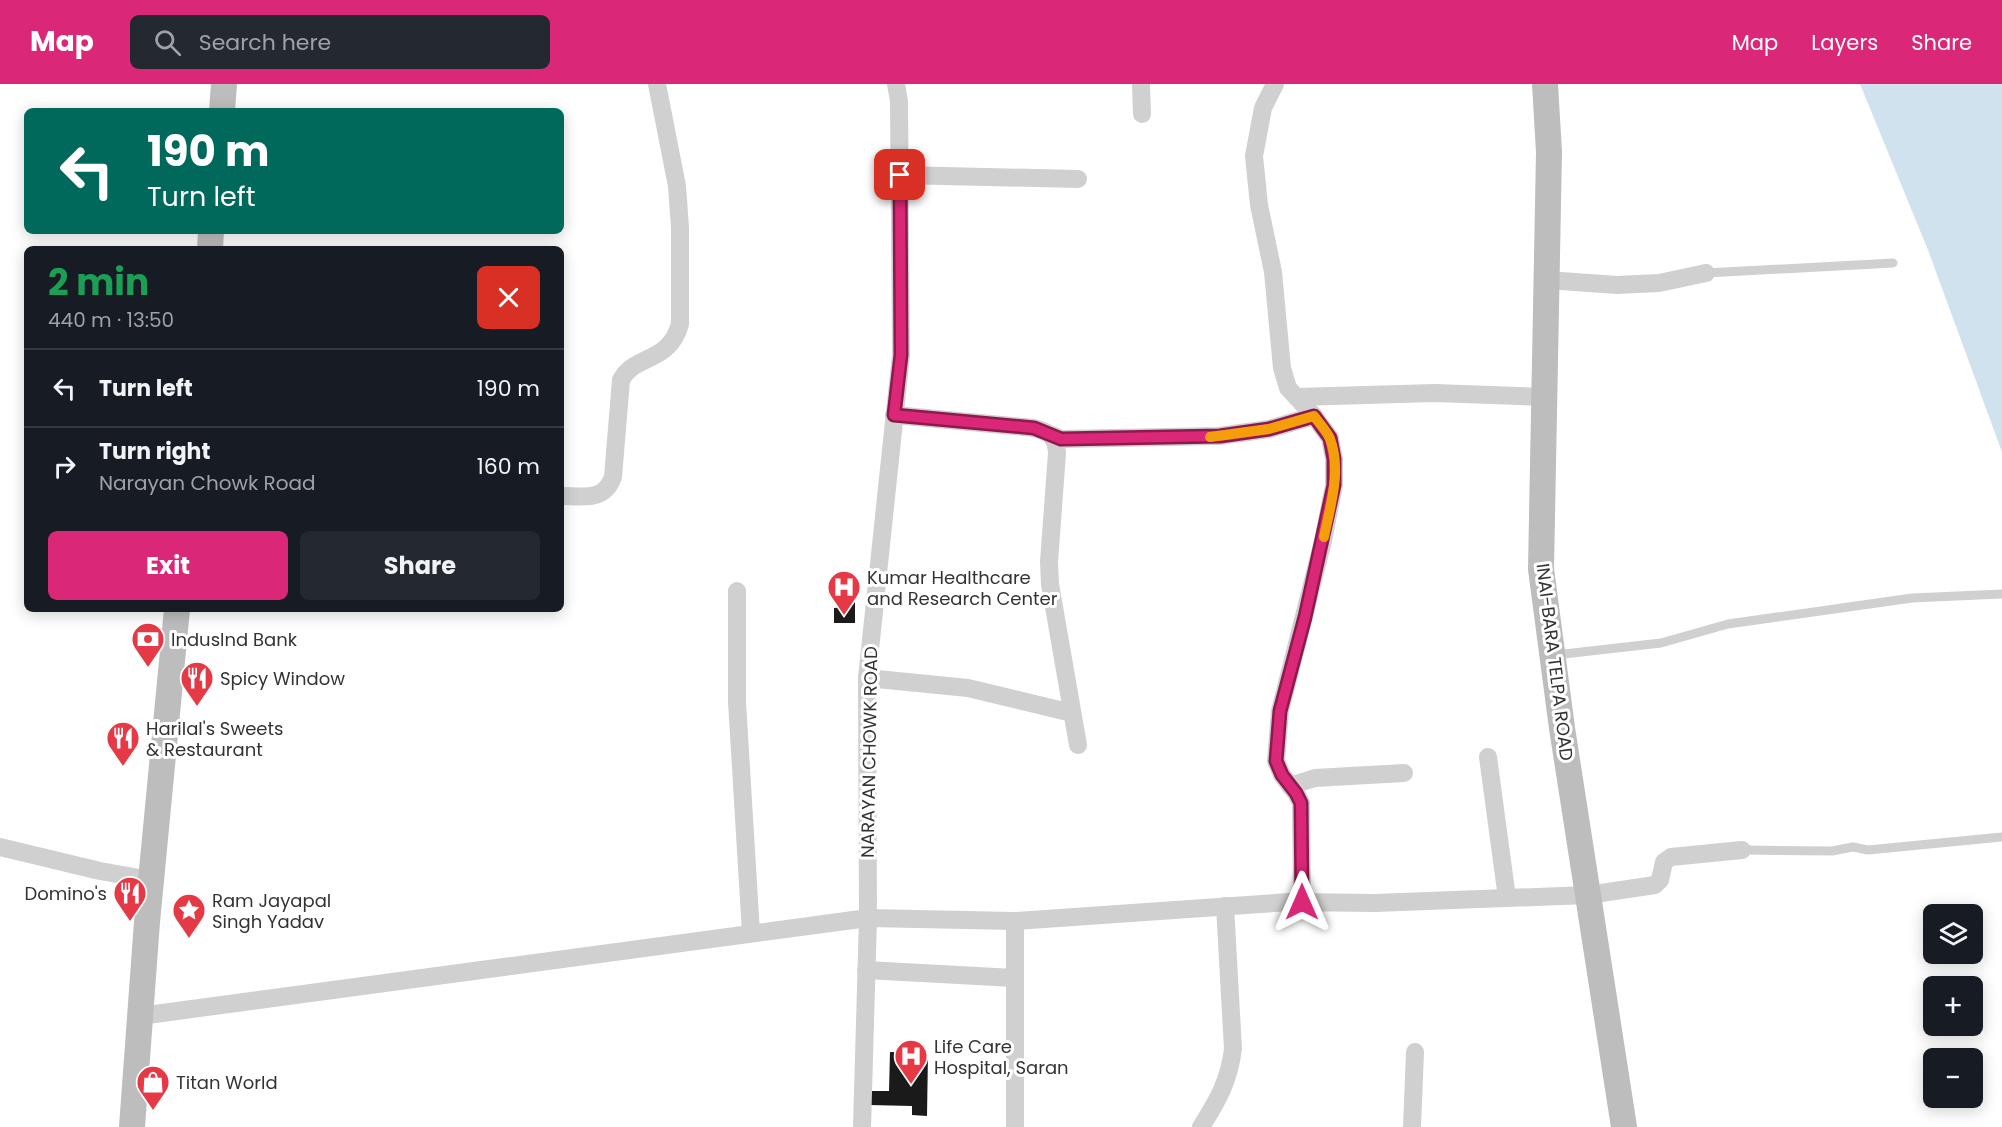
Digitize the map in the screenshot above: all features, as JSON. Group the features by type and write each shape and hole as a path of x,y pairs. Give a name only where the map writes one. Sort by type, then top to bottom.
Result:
{"street":[{"path":"222,108 224,84"},
{"path":"564,496 598,495 609,487 613,477 621,380 629,370 667,348 677,336 680,324 680,228 677,186 657,84"},
{"name":"NARAYAN CHOWK ROAD","path":"862,1127 868,918 867,678 901,355 900,101 896,84"},
{"path":"1141,84 1142,114"},
{"path":"1275,84 1263,108 1254,156 1259,205 1273,272 1282,368 1288,388 1314,416 1330,438 1334,459 1334,485 1300,636 1280,711 1276,761 1282,775 1301,803 1302,902"},
{"name":"INAI-BARA TELPA ROAD","path":"1545,84 1549,152 1541,569 1624,1127"},
{"path":"900,175 1078,179"},
{"path":"1547,280 1628,284 1659,283 1706,273"},
{"path":"1297,397 1435,393 1545,397"},
{"path":"894,415 1034,428 1061,439 1220,436 1269,429 1314,416"},
{"path":"1052,435 1057,445 1057,453 1049,562 1050,584 1078,745"},
{"path":"737,591 737,702 751,933"},
{"path":"132,1127 151,880 177,612"},
{"path":"867,678 968,688 1072,713"},
{"path":"1488,757 1507,898"},
{"path":"1290,786 1315,778 1404,773"},
{"path":"0,847 100,871 151,880"},
{"path":"140,1016 868,918 1015,921 1302,902 1375,903 1588,895 1655,885 1660,880 1664,862 1671,857 1742,850"},
{"path":"1201,1127 1223,1091 1233,1049 1225,906"},
{"path":"1015,921 1015,1127"},
{"path":"866,970 1014,978"},
{"path":"1412,1127 1415,1052"}],"lane":[{"path":"1706,273 1893,263"},
{"path":"1552,655 1661,643 1728,624 1900,600 2002,594"},
{"path":"1742,850 1832,851 1853,847 1868,850 2002,837"}],"water":[{"path":"1860,84 2002,84 2002,452 1928,250"}],"building":[{"path":"845,582 855,582 855,623 834,623 834,608 845,607"},
{"path":"890,1052 928,1053 927,1116 912,1115 912,1106 869,1105 869,1091 889,1091"}],"slow traffic":[{"path":"1210,437 1269,429 1314,416 1330,438 1334,459 1334,485 1324,537"}],"place":[{"name":"Kumar Healthcare and Research Center","path":"844,616"},
{"name":"IndusInd Bank","path":"148,668"},
{"name":"Spicy Window","path":"197,707"},
{"name":"Harilal's Sweets & Restaurant","path":"123,767"},
{"name":"Domino's","path":"130,922"},
{"name":"Ram Jayapal Singh Yadav","path":"189,939"},
{"name":"Life Care Hospital, Saran","path":"911,1085"},
{"name":"Titan World","path":"153,1111"}],"route":[{"path":"900,175 901,355 894,415 1034,428 1061,439 1220,436 1269,429 1314,416 1330,438 1334,459 1334,485 1305,617 1280,711 1276,761 1282,775 1301,803 1302,902"}]}
